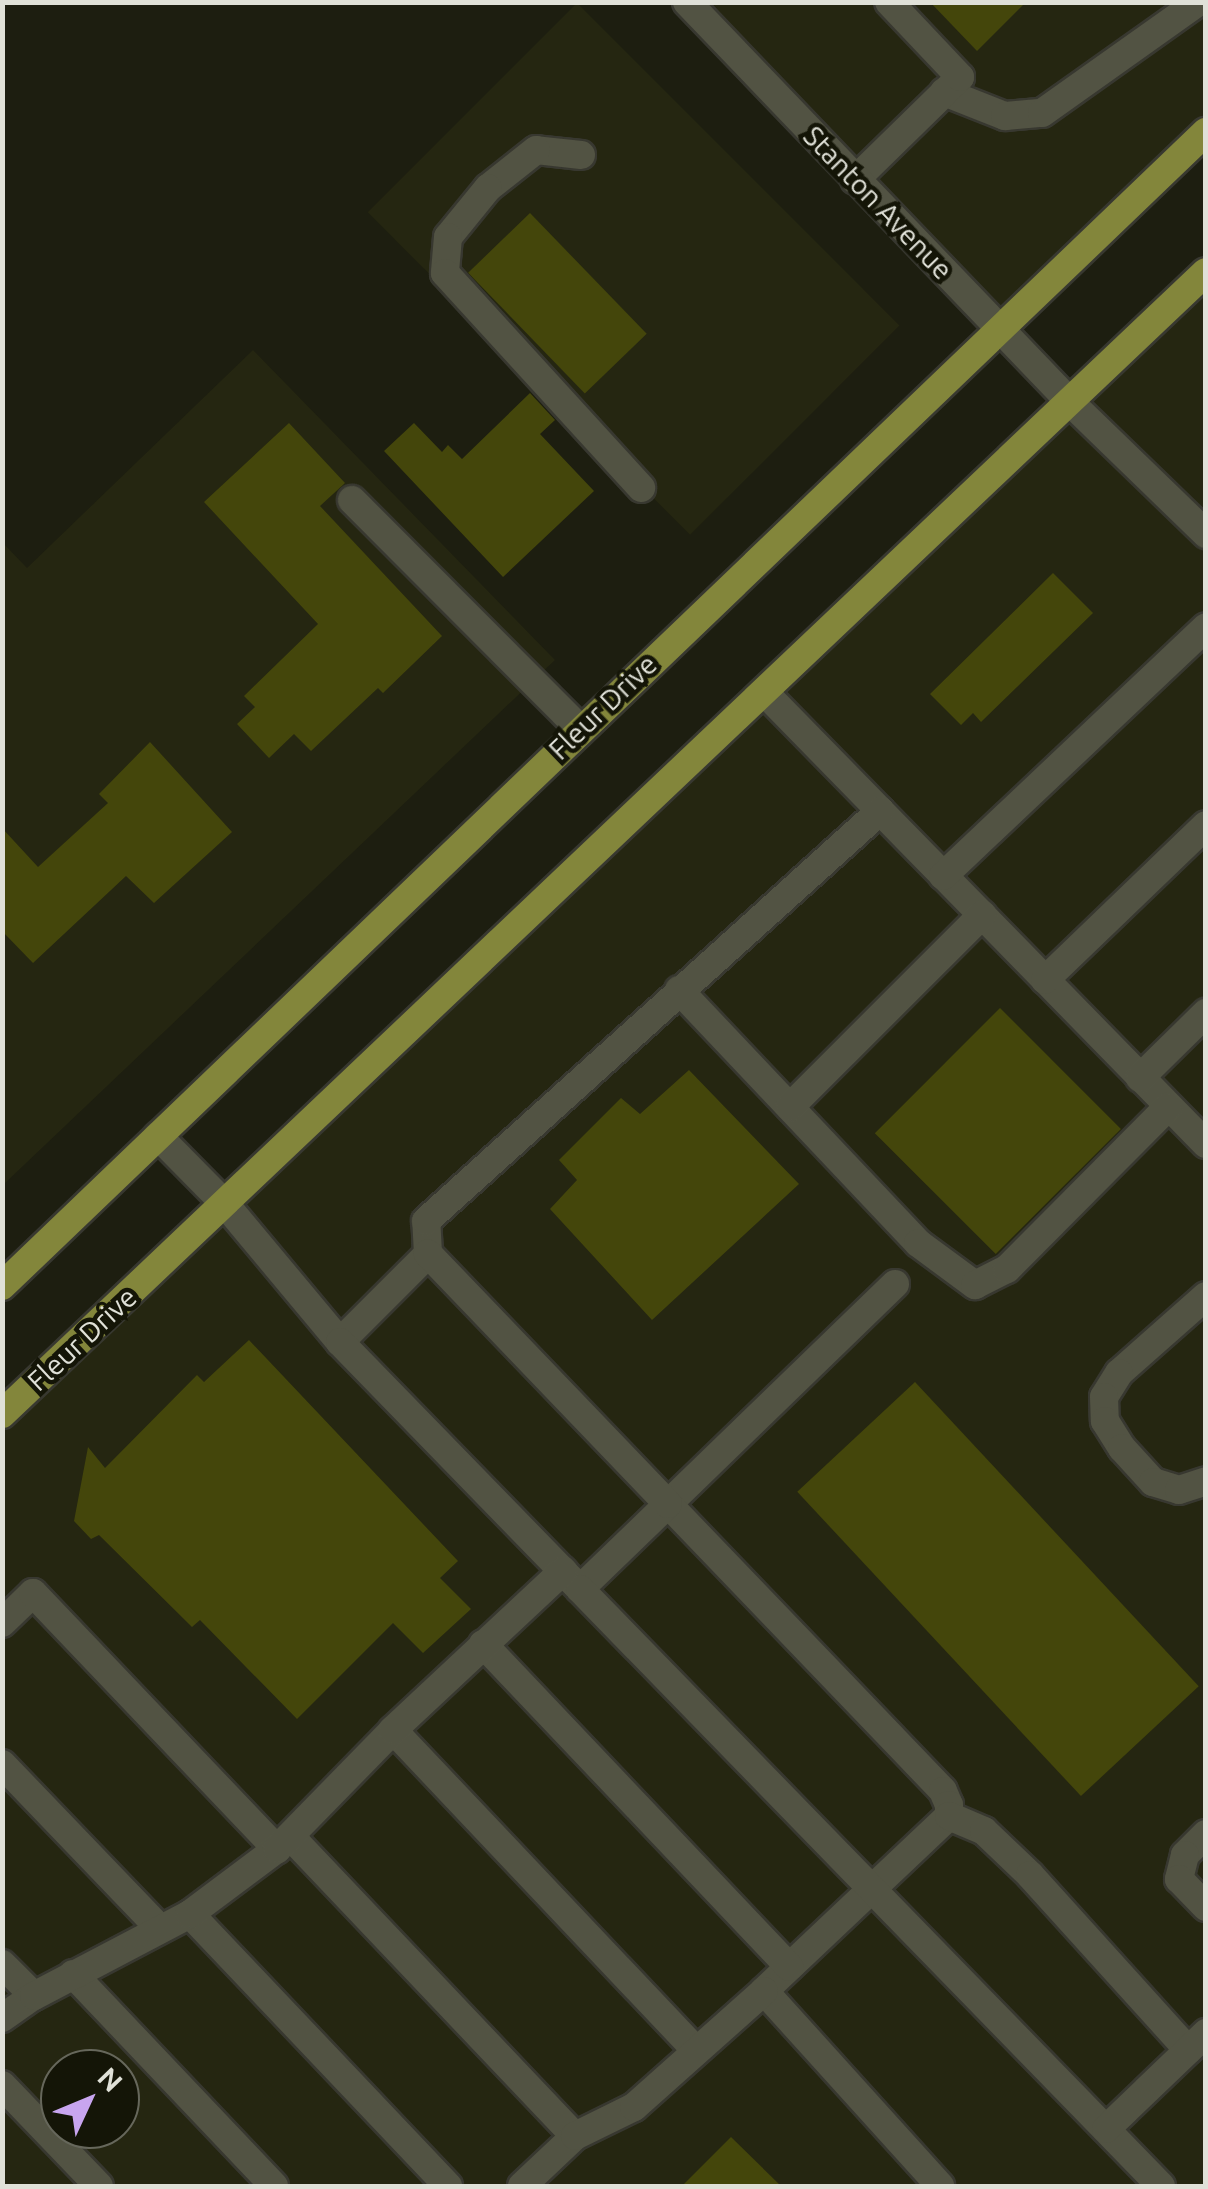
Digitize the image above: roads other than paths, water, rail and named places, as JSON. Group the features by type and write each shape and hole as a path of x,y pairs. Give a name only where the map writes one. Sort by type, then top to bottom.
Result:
{"main road":[{"name":"Fleur Drive","path":"2,1286 998,327 1206,132"},
{"name":"Fleur Drive","path":"2,1414 1206,272"}],"street":[{"name":"Stanton Avenue","path":"686,2 1070,402 1206,534"},
{"path":"856,180 960,77 889,2"},
{"path":"944,92 1004,116 1042,112 1198,2"},
{"path":"582,155 536,150 488,188 448,237 445,273 640,488"},
{"path":"352,500 580,729"},
{"path":"943,876 1206,627"},
{"path":"764,692 1206,1144"},
{"path":"880,811 426,1222 428,1254 943,1791 949,1816"},
{"path":"1044,980 1206,825"},
{"path":"790,1107 982,915"},
{"path":"679,990 918,1243 975,1285 1007,1268 1168,1107"},
{"path":"1140,1078 1206,1013"},
{"path":"158,1136 224,1204 340,1342 1161,2186"},
{"path":"340,1342 428,1254"},
{"path":"2,2018 73,1974 190,1914 284,1843 483,1644 668,1504 894,1284"},
{"path":"1206,1296 1119,1373 1104,1397 1105,1421 1122,1448 1154,1482 1179,1490 1206,1480"},
{"path":"2,1623 33,1593 575,2136"},
{"path":"483,1644 789,1967"},
{"path":"393,1730 696,2049"},
{"path":"2,1764 160,1930"},
{"path":"522,2186 575,2136 634,2107 764,1991 949,1816"},
{"path":"949,1816 984,1830 1197,2041 1106,2130"},
{"path":"1206,1834 1185,1854 1179,1879 1206,1907"},
{"path":"190,1914 448,2186"},
{"path":"2,1964 34,1996"},
{"path":"73,1974 274,2186"},
{"path":"764,1991 940,2186"},
{"path":"2,2085 99,2186"}]}
